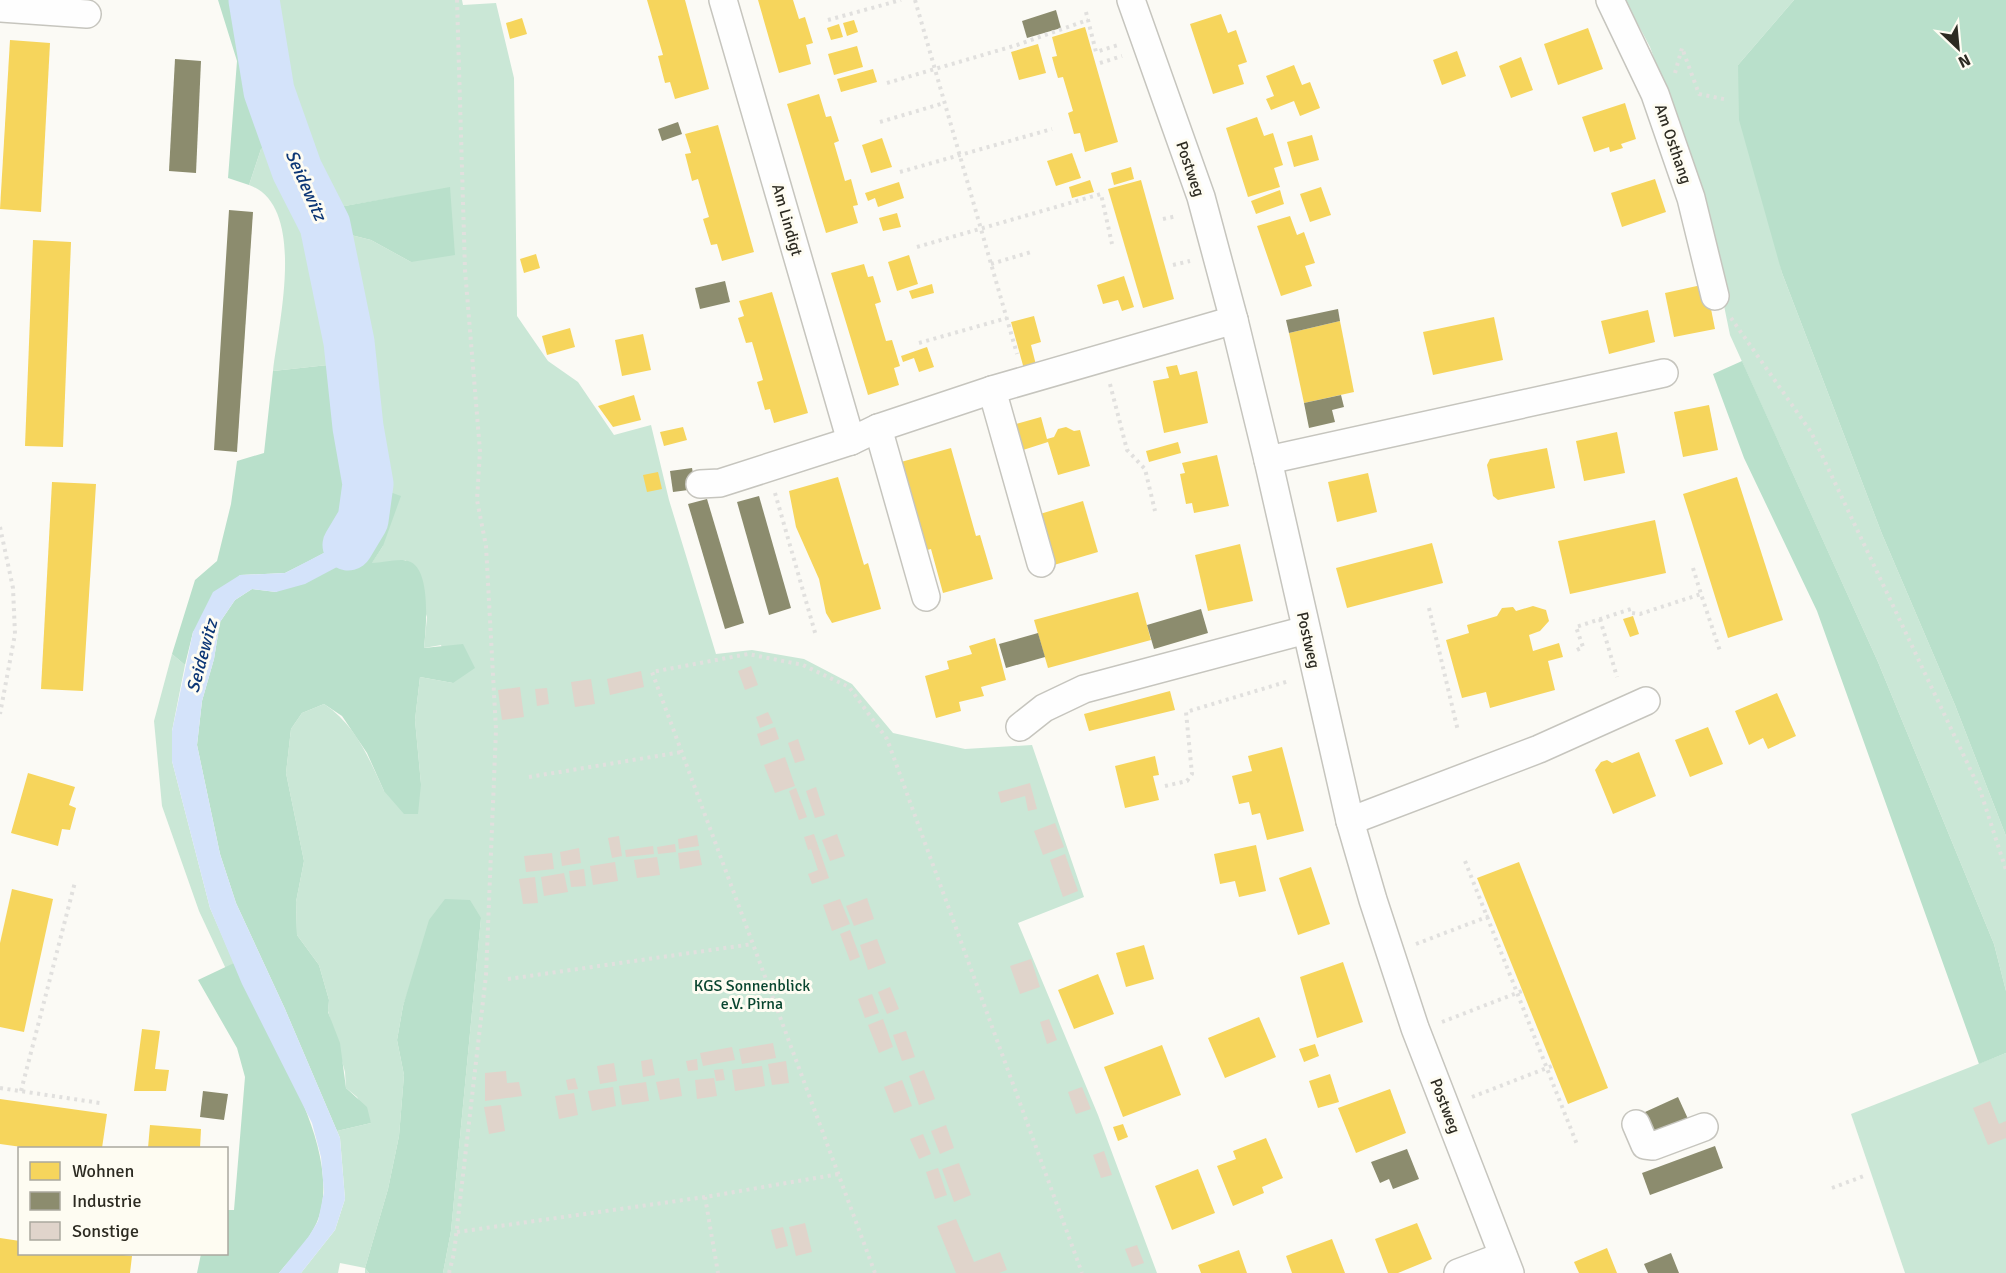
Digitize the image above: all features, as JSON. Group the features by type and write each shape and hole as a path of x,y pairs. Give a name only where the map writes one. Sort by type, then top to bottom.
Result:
{"street":[{"name":"Am Lindigt","path":"723,0 851,441"},
{"name":"Postweg","path":"1131,0 1201,197 1234,320 1350,821 1415,1028 1506,1264"},
{"name":"Am Osthang","path":"1610,0 1655,94 1691,198 1715,296"},
{"path":"0,8 87,14"},
{"path":"700,484 720,483 851,441 878,428 992,390 1234,320"},
{"path":"1268,460 1664,373"},
{"path":"992,390 1041,563"},
{"path":"878,428 927,597"},
{"path":"1020,727 1044,708 1084,689 1306,630"},
{"path":"1350,821 1539,749 1646,701"},
{"path":"1636,1124 1645,1144 1653,1146 1704,1127"},
{"path":"1458,1273 1506,1264"}],"path":[{"path":"450,1273 457,1232 486,975 496,730 486,546 477,500 480,452 465,270 457,0"},
{"path":"828,20 901,0"},
{"path":"915,0 1025,380"},
{"path":"1086,12 1096,52 1125,43"},
{"path":"887,83 1017,45 1088,20"},
{"path":"1677,71 1682,48 1700,94 1728,99"},
{"path":"1100,63 1129,54"},
{"path":"880,122 944,103"},
{"path":"900,172 1052,129"},
{"path":"917,248 1101,194 1113,244"},
{"path":"991,264 1032,252"},
{"path":"1715,296 1811,432 1980,790 2006,870"},
{"path":"919,343 1007,318"},
{"path":"1103,357 1127,450 1145,469 1155,511"},
{"path":"774,490 816,636"},
{"path":"0,527 13,588 15,634 0,714"},
{"path":"1693,568 1720,651"},
{"path":"1577,650 1583,647 1576,627 1631,609 1632,613 1640,614 1701,594"},
{"path":"1429,608 1458,731"},
{"path":"1600,619 1617,676"},
{"path":"875,1273 652,672 748,654 803,665 849,687 887,739 1082,1273"},
{"path":"1165,786 1187,781 1192,774 1186,712 1315,672"},
{"path":"529,777 682,752"},
{"path":"1465,861 1490,916 1578,1147"},
{"path":"21,1091 75,882"},
{"path":"1410,946 1490,916"},
{"path":"508,979 753,944"},
{"path":"1436,1024 1520,992"},
{"path":"1463,1101 1552,1066"},
{"path":"0,1088 100,1103"},
{"path":"457,1232 705,1197 839,1174"},
{"path":"1832,1188 1864,1176"},
{"path":"705,1197 718,1273"}],"green space":[{"path":"218,0 238,0 255,77 277,142 261,149 249,185 228,178 237,61"},
{"name":"KGS Sonnenblick e.V. Pirna","path":"254,0 462,0 463,5 496,3 514,78 517,316 548,361 578,382 614,435 651,425 669,500 716,654 752,650 804,659 852,684 893,733 965,749 1032,745 1084,897 1018,923 1098,1115 1157,1273 443,1273 451,1231 481,918 412,981 403,1006 397,1040 404,1075 399,1136 388,1189 365,1268 340,1263 338,1273 301,1273 335,1230 345,1199 340,1138 337,1131 371,1123 357,1097 346,1088 345,1072 328,1011 329,1000 319,965 297,935 296,902 304,861 286,773 291,729 302,713 324,704 335,712 353,732 367,754 384,791 421,784 415,720 420,677 453,683 441,645 424,648 427,617 406,560 371,564 383,546 368,484 358,427 349,342 325,225 297,170 269,91","holes":["450,188 411,262 371,240 347,234 339,207"]},
{"path":"1625,0 1794,0 1738,65 1782,273 1882,534 1955,705 2006,836 2006,991 1994,944 1878,662 1730,335 1710,237 1662,80 1650,47"},
{"path":"1794,0 2006,0 2006,836 1955,705 1882,534 1782,273 1739,120 1738,65"},
{"path":"277,142 312,231 331,310 337,364 273,371 283,297 284,241 278,216 267,197 249,185 261,149"},
{"path":"450,187 455,255 411,262 371,240 347,234 339,207"},
{"path":"1742,361 1878,662 1994,944 2006,991 2006,1053 1979,1064 1817,611 1744,458 1713,374"},
{"path":"337,364 357,486 356,515 339,545 307,562 285,573 240,575 193,632 185,665 172,654 195,580 217,561 231,504 237,461 264,453 273,371"},
{"path":"373,486 401,496 383,546 372,563 404,560 416,566 421,574 426,600 424,648 463,644 475,668 453,683 420,677 415,720 421,784 418,814 404,814 384,791 367,753 342,716 324,704 302,713 291,729 286,773 304,861 296,902 297,935 319,965 329,1000 328,1012 340,1043 346,1088 367,1107 371,1123 337,1131 285,1009 236,903 220,854 197,745 202,701 214,659 220,622 235,600 252,589 276,592 372,526"},
{"path":"172,654 185,665 172,731 172,761 210,908 234,963 226,969 199,911 162,806 154,721"},
{"path":"445,899 470,900 481,918 451,1231 443,1273 369,1273 365,1268 388,1189 399,1136 404,1075 397,1040 403,1006 429,920"},
{"path":"234,963 298,1091 312,1126 321,1160 323,1193 317,1222 305,1242 279,1273 197,1273 201,1255 228,1255 228,1210 234,1210 245,1077 237,1048 198,980"},
{"path":"2006,1053 2006,1273 1905,1273 1851,1114"}],"water":[{"path":"238,0 254,0 269,91 297,170 325,225 349,342 358,427 368,484 373,486 372,526 354,558 305,584 276,592 252,589 235,600 220,622 214,659 202,701 197,745 220,854 236,903 285,1009 340,1138 345,1199 335,1230 301,1273 279,1273 309,1236 318,1221 324,1192 321,1157 312,1123 242,984 210,908 172,761 172,731 193,632 213,592 240,575 285,573 339,545 356,515 357,486 331,310 312,231 284,165 255,77"}],"building: Wohnen":[{"path":"647,0 685,0 709,89 675,99 670,82 665,83 658,56 663,55"},
{"path":"758,0 793,0 799,19 805,17 813,43 806,45 811,64 779,73"},
{"path":"1221,14 1228,33 1236,30 1247,62 1238,65 1244,84 1213,94 1190,24"},
{"path":"522,18 527,34 510,39 506,23"},
{"path":"854,20 858,32 847,36 843,23"},
{"path":"839,24 843,37 831,40 827,28"},
{"path":"1085,27 1118,142 1085,152 1080,133 1074,134 1068,113 1073,111 1063,77 1058,78 1055,68 1052,57 1057,56 1052,37"},
{"path":"1588,28 1603,69 1558,85 1544,44"},
{"path":"10,40 50,43 41,212 0,209"},
{"path":"1038,44 1046,73 1019,80 1011,52"},
{"path":"857,46 863,67 834,75 828,54"},
{"path":"1457,51 1466,76 1442,85 1433,60"},
{"path":"1521,57 1533,90 1511,98 1499,66"},
{"path":"1294,65 1302,85 1310,82 1320,108 1300,116 1294,101 1271,110 1266,99 1274,96 1266,76"},
{"path":"873,69 877,82 841,92 837,79"},
{"path":"819,94 826,117 831,116 839,141 834,143 845,181 851,179 858,205 853,206 858,223 826,233 787,104"},
{"path":"1625,103 1636,139 1621,144 1623,148 1610,152 1609,147 1594,152 1582,117"},
{"path":"1257,117 1264,136 1273,133 1283,165 1274,168 1280,187 1248,197 1226,128"},
{"path":"718,125 754,252 722,261 717,244 711,245 703,219 709,217 698,179 692,181 685,154 691,153 685,134"},
{"path":"1312,135 1319,160 1294,167 1287,142"},
{"path":"882,138 892,167 871,173 862,145"},
{"path":"1072,153 1081,178 1056,186 1047,161"},
{"path":"1131,167 1134,179 1114,185 1111,173"},
{"path":"1655,179 1666,212 1622,227 1611,193"},
{"path":"1090,180 1094,192 1072,198 1069,187"},
{"path":"1141,180 1174,299 1143,308 1108,189"},
{"path":"899,182 904,198 878,207 875,198 868,201 865,193"},
{"path":"1321,187 1331,215 1310,222 1300,194"},
{"path":"1280,190 1284,204 1256,214 1251,201"},
{"path":"897,213 901,227 883,231 879,218"},
{"path":"1290,216 1297,235 1304,232 1315,263 1305,266 1312,286 1281,296 1257,226"},
{"path":"33,240 71,242 63,447 25,446"},
{"path":"536,254 540,268 524,273 520,259"},
{"path":"909,255 918,284 897,291 888,262"},
{"path":"864,264 868,277 873,276 881,302 875,304 886,341 892,340 900,366 894,368 899,385 868,395 831,273"},
{"path":"1124,276 1134,307 1122,311 1118,300 1103,304 1097,285"},
{"path":"932,284 934,293 912,299 909,291"},
{"path":"1706,284 1715,329 1674,337 1665,293"},
{"path":"772,292 808,413 774,423 770,409 765,410 757,382 763,380 752,342 746,343 738,318 744,316 739,301"},
{"path":"1648,310 1655,342 1609,354 1601,321"},
{"path":"1034,316 1041,342 1031,345 1036,365 1024,369 1011,322"},
{"path":"1494,317 1503,360 1433,375 1423,332"},
{"path":"1340,321 1354,392 1304,403 1289,333"},
{"path":"570,328 575,347 547,355 542,336"},
{"path":"643,334 651,370 622,376 615,340"},
{"path":"927,347 934,367 919,372 914,358 903,362 901,356"},
{"path":"1177,365 1180,375 1197,371 1208,423 1164,433 1153,381 1169,378 1166,367"},
{"path":"634,395 641,420 613,427 598,406"},
{"path":"1709,405 1718,450 1683,457 1674,412"},
{"path":"1041,417 1047,439 1054,437 1058,429 1066,427 1074,431 1080,430 1090,466 1058,475 1048,442 1023,450 1016,424"},
{"path":"683,427 687,440 664,446 660,432"},
{"path":"1617,432 1625,473 1584,481 1576,441"},
{"path":"1178,442 1181,453 1149,462 1146,451"},
{"path":"951,448 976,536 980,535 993,579 943,593 931,549 927,550 901,462"},
{"path":"1547,448 1555,488 1498,500 1493,496 1487,465 1490,459"},
{"path":"1217,455 1229,506 1194,513 1192,503 1186,504 1180,474 1185,473 1182,463"},
{"path":"658,472 662,489 647,492 643,475"},
{"path":"1368,473 1377,512 1337,522 1328,482"},
{"path":"838,477 864,565 868,563 881,609 832,623 826,613 819,579 796,527 789,491"},
{"path":"1737,477 1783,620 1728,638 1683,494"},
{"path":"52,482 96,484 83,691 41,689"},
{"path":"1083,501 1098,552 1054,565 1040,514"},
{"path":"1655,520 1666,573 1570,594 1558,541"},
{"path":"1432,543 1443,583 1347,608 1336,568"},
{"path":"1240,544 1253,601 1208,611 1195,555"},
{"path":"1138,592 1151,640 1048,668 1034,620"},
{"path":"1533,606 1546,610 1549,621 1540,631 1529,635 1533,651 1559,643 1563,657 1548,661 1555,690 1490,708 1486,692 1462,698 1446,640 1469,633 1467,625 1497,616 1502,608 1513,607 1516,611"},
{"path":"1633,616 1639,634 1630,637 1623,619"},
{"path":"995,638 1006,680 981,687 984,696 959,702 961,711 936,718 925,676 949,669 947,661 972,654 969,646"},
{"path":"1170,691 1175,710 1089,731 1084,714"},
{"path":"1777,693 1796,736 1768,749 1763,738 1749,745 1735,711"},
{"path":"1708,727 1723,764 1690,777 1675,740"},
{"path":"1282,747 1304,831 1267,840 1260,813 1252,815 1249,802 1239,804 1232,776 1252,771 1248,756"},
{"path":"1639,752 1656,796 1613,814 1595,770 1601,762 1607,760 1612,763"},
{"path":"1155,756 1159,775 1153,776 1159,800 1125,808 1115,766"},
{"path":"28,773 75,787 69,805 76,808 70,830 62,829 58,846 11,833"},
{"path":"1256,845 1266,891 1239,897 1235,881 1220,884 1214,854"},
{"path":"1519,862 1608,1088 1568,1104 1477,878"},
{"path":"1311,867 1330,924 1298,935 1279,878"},
{"path":"12,889 53,899 24,1032 0,1027 0,943"},
{"path":"1144,945 1154,979 1126,987 1116,953"},
{"path":"1343,962 1363,1022 1317,1038 1300,977"},
{"path":"1098,974 1114,1014 1074,1029 1058,990"},
{"path":"1259,1017 1276,1057 1225,1078 1208,1038"},
{"path":"142,1029 160,1031 155,1069 169,1070 166,1091 134,1091"},
{"path":"1315,1044 1319,1056 1304,1062 1299,1049"},
{"path":"1162,1045 1181,1095 1123,1117 1104,1067"},
{"path":"1330,1074 1339,1102 1318,1108 1309,1081"},
{"path":"1390,1089 1406,1133 1356,1153 1338,1108"},
{"path":"0,1099 107,1114 102,1147 22,1147 0,1144"},
{"path":"1123,1124 1128,1137 1118,1141 1113,1127"},
{"path":"150,1125 201,1129 200,1147 148,1147"},
{"path":"1266,1138 1283,1178 1262,1187 1264,1193 1233,1206 1217,1166 1236,1159 1233,1151"},
{"path":"1198,1169 1215,1213 1172,1230 1155,1186"},
{"path":"1417,1223 1432,1259 1398,1273 1388,1273 1375,1239"},
{"path":"0,1238 18,1241 18,1255 132,1256 130,1273 0,1273"},
{"path":"1332,1239 1345,1273 1292,1273 1286,1256"},
{"path":"1607,1248 1617,1273 1579,1273 1574,1262"},
{"path":"1239,1250 1247,1273 1201,1273 1198,1265"}],"building: Industrie":[{"path":"1056,10 1061,28 1027,38 1022,21"},
{"path":"175,59 201,61 196,173 169,171"},
{"path":"678,122 682,134 662,141 658,129"},
{"path":"229,210 253,212 237,452 214,450"},
{"path":"725,281 730,302 700,309 695,288"},
{"path":"1338,309 1340,321 1289,333 1286,320"},
{"path":"1341,395 1344,407 1332,410 1335,422 1309,428 1304,403"},
{"path":"692,468 696,489 673,492 670,471"},
{"path":"759,496 791,608 769,615 737,502"},
{"path":"707,499 744,623 725,629 688,504"},
{"path":"1201,609 1208,633 1154,649 1147,625"},
{"path":"1038,633 1045,657 1006,668 999,644"},
{"path":"203,1091 228,1094 224,1120 200,1117"},
{"path":"1678,1097 1689,1121 1655,1136 1645,1112"},
{"path":"1715,1146 1723,1168 1650,1195 1642,1173"},
{"path":"1407,1149 1419,1179 1393,1189 1389,1179 1380,1183 1371,1162"},
{"path":"1671,1253 1679,1273 1648,1273 1644,1264"}],"building: Sonstige":[{"path":"751,666 758,685 745,690 738,671"},
{"path":"641,671 644,687 610,695 607,679"},
{"path":"591,679 595,704 575,707 571,682"},
{"path":"520,687 524,717 502,720 498,690"},
{"path":"547,688 549,704 537,706 535,689"},
{"path":"768,712 773,723 760,728 756,717"},
{"path":"775,727 779,739 761,746 757,734"},
{"path":"798,739 805,760 795,763 788,743"},
{"path":"785,757 795,786 775,793 764,765"},
{"path":"1030,783 1037,809 1028,811 1025,796 1001,803 998,792"},
{"path":"816,787 825,815 815,818 806,791"},
{"path":"796,788 807,817 799,820 789,791"},
{"path":"1055,823 1064,847 1043,855 1034,831"},
{"path":"814,834 829,878 812,884 808,874 818,870 804,837"},
{"path":"837,834 845,856 830,861 822,840"},
{"path":"697,835 699,846 679,849 678,839"},
{"path":"619,836 622,856 612,858 608,838"},
{"path":"675,844 676,852 658,854 657,847"},
{"path":"653,846 654,854 626,857 625,850"},
{"path":"579,848 581,863 562,866 560,852"},
{"path":"699,850 702,865 680,869 678,853"},
{"path":"552,853 554,869 526,872 524,856"},
{"path":"1065,854 1078,891 1063,897 1050,860"},
{"path":"657,857 660,875 637,878 634,860"},
{"path":"615,862 618,881 593,885 590,866"},
{"path":"584,869 586,886 571,887 569,871"},
{"path":"564,873 568,892 544,896 541,877"},
{"path":"535,877 538,903 523,904 519,879"},
{"path":"867,898 874,919 854,926 846,906"},
{"path":"840,899 850,924 832,931 823,905"},
{"path":"850,930 860,957 850,961 840,934"},
{"path":"877,939 886,963 868,970 860,945"},
{"path":"1031,959 1040,987 1020,994 1010,966"},
{"path":"890,987 899,1009 887,1014 878,992"},
{"path":"872,994 879,1013 865,1018 858,999"},
{"path":"883,1019 893,1047 879,1053 868,1025"},
{"path":"1049,1019 1057,1040 1047,1044 1040,1022"},
{"path":"906,1031 915,1057 902,1061 893,1035"},
{"path":"773,1043 776,1058 742,1064 739,1049"},
{"path":"732,1047 735,1060 703,1066 700,1053"},
{"path":"652,1059 655,1075 643,1077 641,1061"},
{"path":"697,1059 698,1070 688,1071 686,1061"},
{"path":"786,1061 789,1083 772,1085 768,1064"},
{"path":"614,1063 617,1081 600,1084 597,1066"},
{"path":"762,1066 765,1086 735,1091 732,1070"},
{"path":"723,1069 725,1080 716,1081 714,1070"},
{"path":"924,1070 935,1099 919,1105 909,1076"},
{"path":"506,1071 507,1083 519,1082 522,1096 485,1101 485,1073"},
{"path":"575,1078 578,1089 568,1090 566,1080"},
{"path":"679,1078 682,1096 660,1100 656,1082"},
{"path":"714,1078 717,1096 697,1099 695,1080"},
{"path":"902,1080 912,1106 894,1113 884,1087"},
{"path":"646,1082 649,1101 622,1105 619,1086"},
{"path":"613,1087 616,1106 592,1111 588,1091"},
{"path":"1082,1087 1091,1109 1076,1114 1068,1092"},
{"path":"574,1093 578,1115 559,1119 555,1096"},
{"path":"1990,1101 1999,1124 2006,1121 2006,1138 1988,1145 1973,1108"},
{"path":"501,1105 505,1131 489,1134 484,1107"},
{"path":"946,1125 954,1148 940,1154 931,1131"},
{"path":"923,1134 931,1154 919,1159 910,1139"},
{"path":"1104,1151 1112,1175 1101,1178 1093,1155"},
{"path":"959,1163 971,1195 954,1202 942,1169"},
{"path":"938,1168 947,1195 935,1199 926,1172"},
{"path":"956,1219 974,1262 1000,1252 1007,1270 999,1273 956,1273 937,1226"},
{"path":"805,1223 812,1252 796,1256 789,1227"},
{"path":"783,1227 788,1246 776,1249 771,1230"},
{"path":"1137,1245 1144,1263 1132,1267 1125,1249"}],"waterway":[{"name":"Seidewitz","path":"254,0 269,91 297,170 325,225 349,342 358,427 368,484 363,520 348,545"}]}
